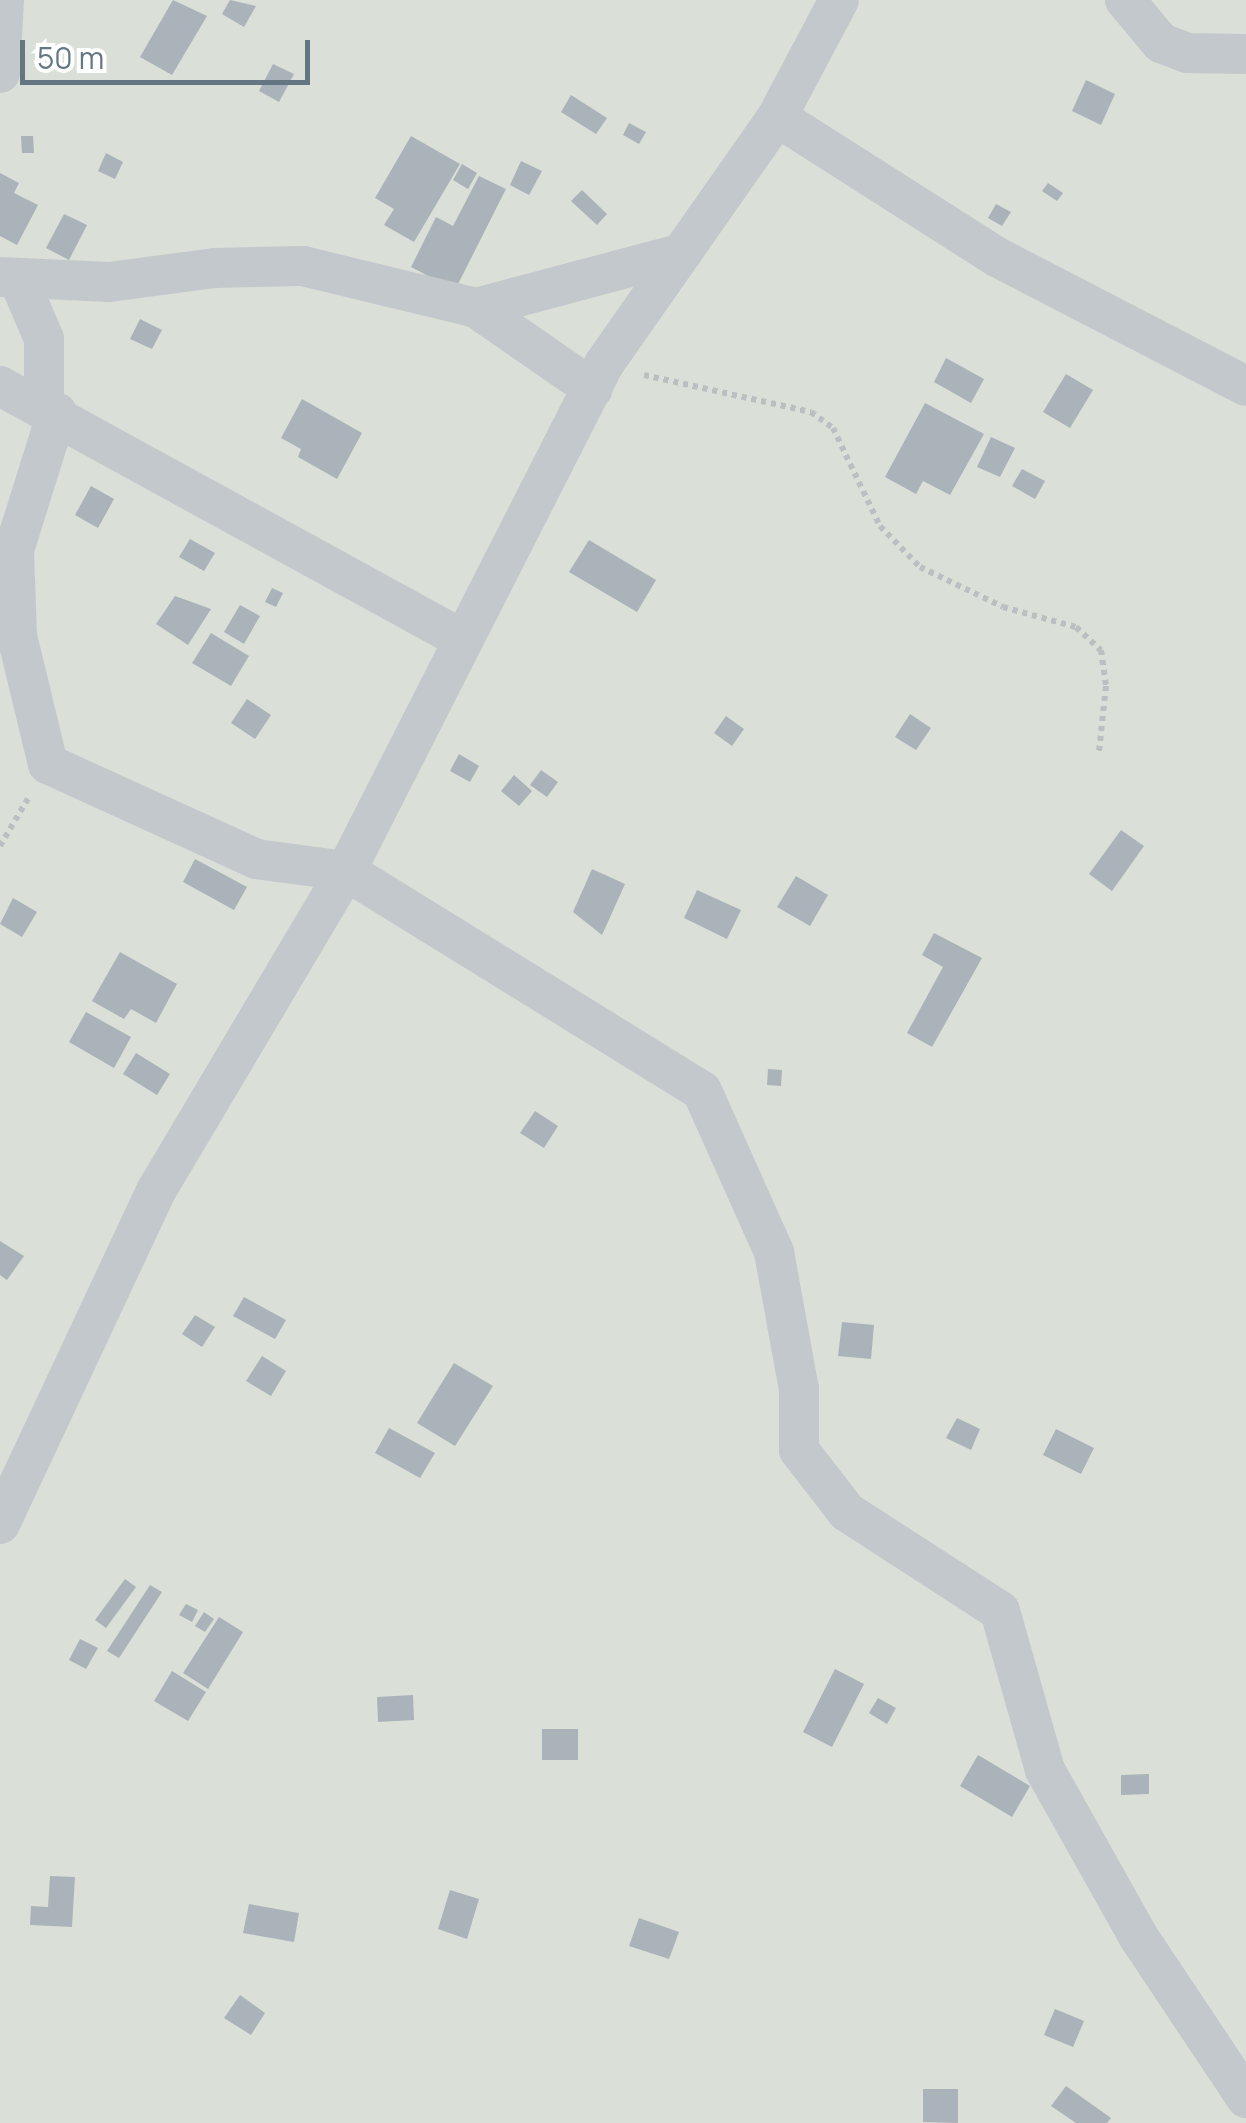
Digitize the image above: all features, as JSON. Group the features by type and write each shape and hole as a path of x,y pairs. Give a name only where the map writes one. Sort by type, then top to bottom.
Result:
{"street":[{"path":"0,73 4,0"},
{"path":"0,1524 156,1191 346,871 460,638 598,377 777,117 839,0"},
{"path":"1124,0 1161,43 1187,53 1246,54"},
{"path":"777,117 996,256 1246,386"},
{"path":"476,308 682,253"},
{"path":"9,277 109,282 215,268 303,266 476,308 598,377"},
{"path":"9,277 44,338 51,409 14,550 8,633 48,764 256,858 346,871 702,1091 774,1252 799,1389 799,1450 847,1512 1000,1611 1045,1770 1138,1936 1246,2098"},
{"path":"0,386 51,409 460,638"}],"path":[{"path":"598,377 811,412 833,428 880,526 920,567 1003,608 1076,627 1100,650 1106,686 1099,752"},
{"path":"0,846 48,764"}],"shaded area":[{"path":"0,0 1246,0 1246,2123 0,2123"}],"building":[{"path":"173,0 207,16 172,75 140,57"},
{"path":"230,0 256,6 244,27 222,14"},
{"path":"273,64 294,74 279,102 259,91"},
{"path":"1086,80 1115,94 1101,125 1072,111"},
{"path":"571,95 607,118 596,134 561,112"},
{"path":"629,123 646,132 639,144 623,135"},
{"path":"21,136 33,136 34,153 22,153"},
{"path":"411,136 460,164 414,242 384,225 394,209 375,198"},
{"path":"106,153 123,162 115,179 98,171"},
{"path":"521,161 542,171 529,195 510,185"},
{"path":"462,164 477,173 468,189 453,180"},
{"path":"0,173 19,183 14,193 38,205 17,245 0,236"},
{"path":"479,176 506,189 455,290 411,267 436,217 453,226"},
{"path":"1048,183 1063,193 1057,201 1042,191"},
{"path":"582,190 607,214 597,225 571,201"},
{"path":"996,204 1011,212 1002,226 988,218"},
{"path":"64,214 87,225 69,260 46,248"},
{"path":"140,319 162,330 152,349 130,339"},
{"path":"946,358 984,379 971,403 934,382"},
{"path":"1066,374 1093,390 1070,428 1043,412"},
{"path":"302,399 362,433 337,479 298,457 301,449 281,438"},
{"path":"925,403 984,434 950,495 923,481 916,494 885,477"},
{"path":"991,437 1015,448 1000,477 977,467"},
{"path":"1022,469 1045,481 1035,499 1012,486"},
{"path":"91,486 114,499 98,528 75,515"},
{"path":"190,539 215,553 204,571 179,557"},
{"path":"589,540 656,580 637,612 569,572"},
{"path":"272,588 283,593 276,607 265,602"},
{"path":"175,596 211,609 188,645 156,624"},
{"path":"240,605 260,616 244,644 224,632"},
{"path":"211,633 249,656 231,686 192,663"},
{"path":"247,699 271,715 255,739 231,723"},
{"path":"910,714 931,728 916,750 895,737"},
{"path":"726,716 744,729 732,746 714,733"},
{"path":"459,754 479,766 470,782 450,771"},
{"path":"541,770 558,782 547,797 530,785"},
{"path":"514,775 532,791 519,806 501,791"},
{"path":"1121,830 1144,846 1112,891 1089,874"},
{"path":"195,859 247,887 234,910 183,882"},
{"path":"592,869 625,884 602,935 573,912"},
{"path":"796,876 828,895 810,926 777,907"},
{"path":"697,890 741,910 727,939 684,918"},
{"path":"13,898 37,912 22,937 0,924"},
{"path":"934,933 982,958 932,1047 907,1033 943,967 922,955"},
{"path":"120,952 177,984 156,1023 131,1009 124,1019 92,1001"},
{"path":"86,1012 131,1037 114,1068 69,1042"},
{"path":"136,1053 170,1074 157,1095 123,1074"},
{"path":"768,1069 782,1070 781,1086 767,1085"},
{"path":"535,1111 558,1126 544,1148 520,1133"},
{"path":"0,1241 24,1256 7,1280 0,1275"},
{"path":"244,1297 286,1320 275,1339 233,1316"},
{"path":"195,1315 215,1327 202,1347 182,1334"},
{"path":"842,1322 874,1325 871,1359 838,1356"},
{"path":"262,1356 286,1371 271,1396 246,1381"},
{"path":"454,1363 493,1386 455,1446 417,1423"},
{"path":"957,1418 980,1429 971,1450 946,1438"},
{"path":"389,1428 435,1453 420,1478 375,1453"},
{"path":"1056,1429 1094,1448 1081,1474 1043,1455"},
{"path":"125,1579 136,1587 106,1628 95,1620"},
{"path":"150,1585 162,1592 119,1658 107,1651"},
{"path":"186,1604 198,1610 192,1622 179,1615"},
{"path":"204,1612 214,1619 205,1632 195,1626"},
{"path":"219,1617 243,1632 208,1689 183,1673"},
{"path":"80,1639 98,1648 86,1669 69,1660"},
{"path":"835,1669 864,1684 832,1747 803,1732"},
{"path":"172,1671 206,1692 188,1721 154,1701"},
{"path":"413,1695 414,1720 378,1722 377,1697"},
{"path":"878,1698 896,1708 887,1724 869,1713"},
{"path":"542,1729 578,1729 578,1760 542,1760"},
{"path":"978,1755 1030,1786 1012,1817 960,1786"},
{"path":"1149,1774 1149,1794 1121,1795 1121,1775"},
{"path":"50,1876 75,1877 72,1927 30,1925 31,1906 48,1907"},
{"path":"450,1890 479,1899 467,1939 438,1929"},
{"path":"249,1904 299,1913 294,1942 243,1933"},
{"path":"639,1918 679,1932 669,1959 629,1946"},
{"path":"240,1995 265,2013 251,2035 224,2018"},
{"path":"1055,2009 1084,2021 1073,2047 1044,2035"},
{"path":"1066,2086 1111,2118 1107,2123 1076,2123 1051,2106"},
{"path":"923,2089 958,2089 958,2123 923,2122"}]}
